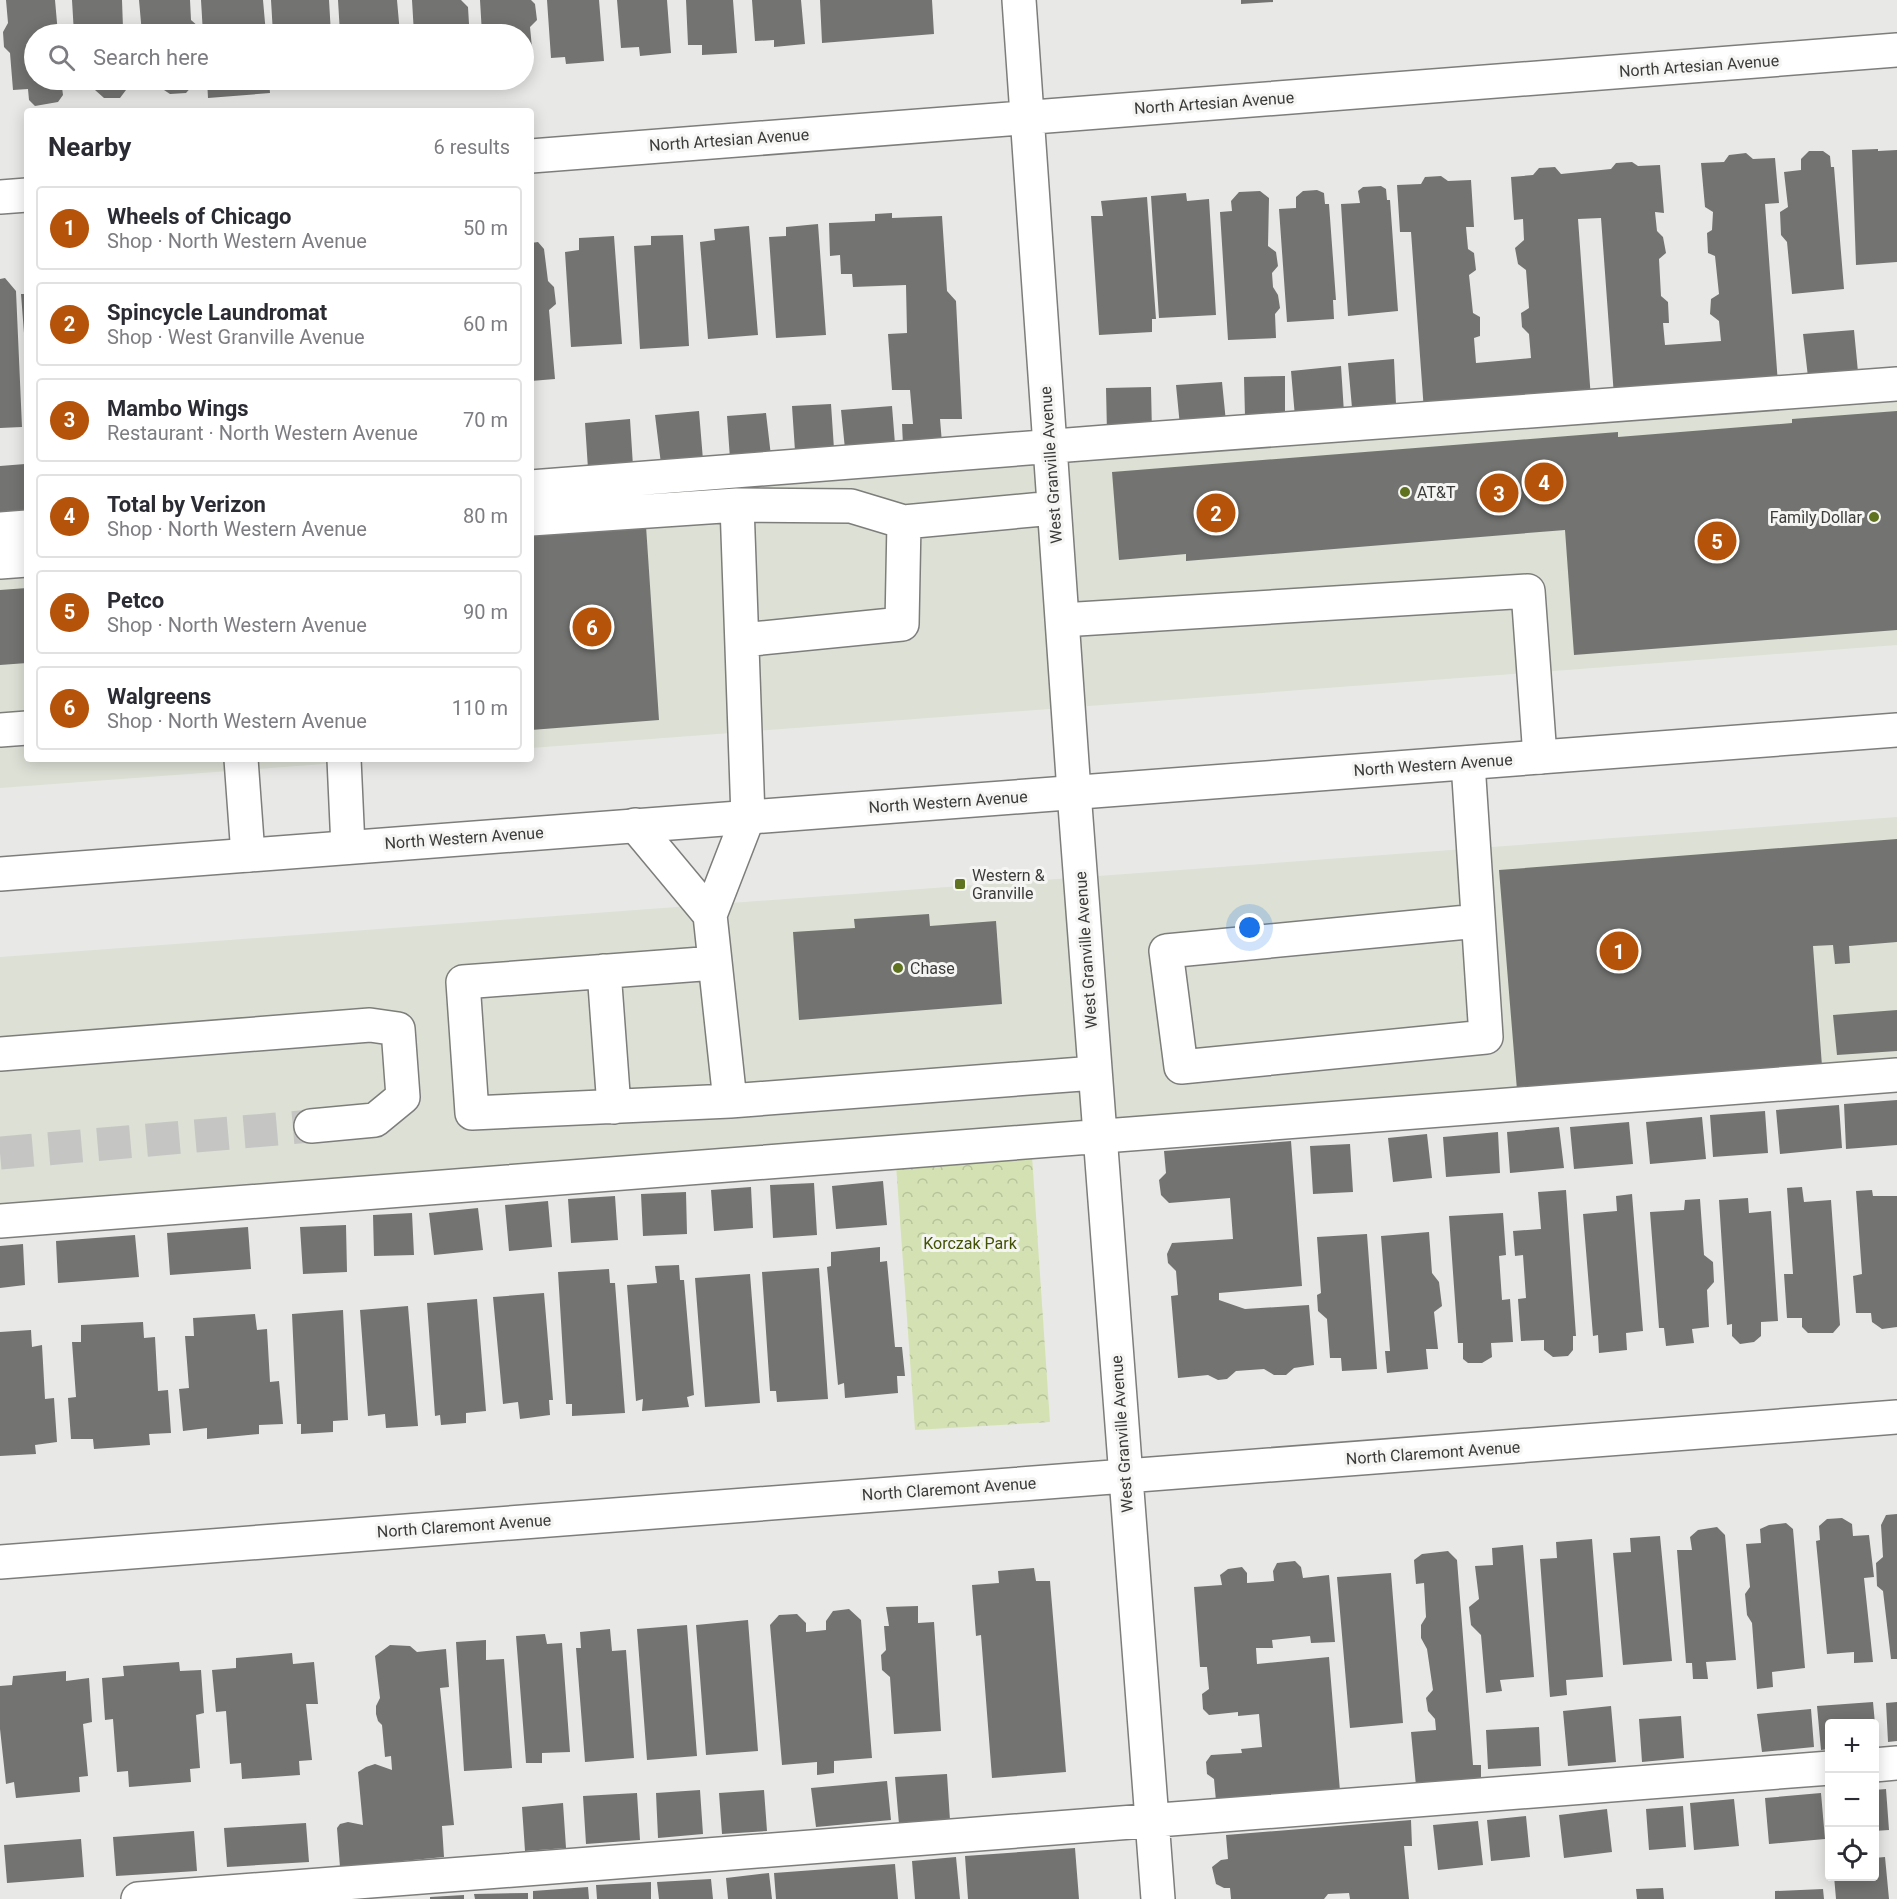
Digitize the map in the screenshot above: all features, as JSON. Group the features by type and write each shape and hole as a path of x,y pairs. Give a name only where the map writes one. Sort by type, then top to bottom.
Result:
{"street":[{"name":"West Granville Avenue","path":"1019,0 1099,1136 1158,1899"},
{"name":"North Artesian Avenue","path":"534,156 1897,50"},
{"path":"0,197 24,195"},
{"path":"534,488 1897,384"},
{"path":"534,519 736,505 851,506 904,522 1054,508"},
{"path":"730,1101 710,915 748,817 736,505"},
{"path":"742,640 902,624 904,522"},
{"path":"0,530 24,527"},
{"path":"0,562 24,560"},
{"path":"1062,620 1528,591 1540,757"},
{"path":"0,730 24,728"},
{"name":"North Western Avenue","path":"0,874 1897,730"},
{"path":"241,762 248,855"},
{"path":"345,762 348,847"},
{"path":"1468,763 1486,1037 1181,1067 1166,951 1478,921"},
{"path":"635,825 710,915"},
{"path":"715,963 463,982 472,1113 730,1101 1095,1073"},
{"path":"604,971 615,1107"},
{"path":"0,1053 370,1025 398,1029 404,1097 375,1120 311,1126"},
{"path":"0,1221 1897,1075"},
{"name":"North Claremont Avenue","path":"0,1562 1897,1417"},
{"path":"1879,1765 1897,1763"},
{"path":"138,1899 1825,1768"}],"shaded area":[{"path":"1897,384 1897,645 534,748 534,486"},
{"path":"24,524 24,762 351,762 0,788 0,526"},
{"path":"1897,817 1897,1087 0,1228 0,957"}],"green space":[{"name":"Korczak Park","path":"1032,1156 1050,1422 915,1430 896,1165"}],"building":[{"path":"6,0 55,0 57,24 24,24 24,89 13,90 10,53 4,47 3,32 8,23"},
{"path":"72,0 122,0 123,24 73,24"},
{"path":"139,0 190,0 191,20 196,24 141,24"},
{"path":"201,0 263,0 265,24 202,24"},
{"path":"271,0 329,0 330,24 272,24"},
{"path":"338,0 397,0 399,24 339,24"},
{"path":"412,0 461,0 468,7 469,24 413,24"},
{"path":"480,0 531,0 535,4 537,20 533,24 481,24"},
{"path":"547,0 599,0 604,61 566,64 565,57 551,58"},
{"path":"617,0 667,0 671,53 640,56 639,47 621,48"},
{"path":"686,0 733,0 737,53 702,55 702,45 688,45"},
{"path":"752,0 801,0 805,44 774,47 774,40 755,41"},
{"path":"820,0 932,0 934,34 822,43"},
{"path":"1241,0 1273,0 1273,2 1241,4"},
{"path":"28,90 62,90 63,95 58,102 35,106 29,100"},
{"path":"95,90 126,90 120,98 104,98"},
{"path":"164,90 189,90 186,93 170,94"},
{"path":"208,90 270,90 270,93 208,98"},
{"path":"1878,149 1878,151 1897,150 1897,262 1856,265 1852,150"},
{"path":"1809,151 1823,151 1830,156 1831,167 1834,167 1844,289 1792,294 1787,242 1781,235 1780,212 1788,207 1784,172 1801,170 1801,159"},
{"path":"1746,153 1753,159 1775,158 1779,203 1765,204 1778,384 1614,396 1601,218 1578,219 1591,399 1424,411 1411,232 1400,232 1397,185 1421,184 1425,177 1441,176 1448,181 1471,180 1474,227 1466,227 1468,249 1474,253 1476,270 1469,275 1473,313 1480,317 1480,336 1474,338 1476,363 1531,358 1529,334 1522,327 1521,313 1529,308 1526,270 1518,264 1515,248 1524,240 1523,219 1514,220 1511,177 1533,175 1539,168 1555,167 1561,174 1611,169 1616,163 1632,162 1638,166 1660,165 1664,213 1655,212 1657,231 1663,237 1666,253 1659,259 1661,296 1668,302 1669,323 1663,323 1665,345 1721,341 1719,321 1710,314 1711,299 1719,294 1715,256 1708,253 1707,233 1712,230 1713,212 1705,207 1701,163 1724,162 1729,155"},
{"path":"1381,186 1386,189 1387,200 1390,200 1398,311 1348,316 1341,204 1360,203 1358,191 1363,187"},
{"path":"1317,190 1324,193 1325,204 1329,204 1336,300 1333,300 1334,319 1287,322 1279,209 1296,208 1296,197 1303,191"},
{"path":"1260,191 1269,198 1268,246 1276,252 1278,266 1272,273 1273,287 1278,295 1280,308 1275,314 1276,338 1228,340 1220,212 1232,211 1231,201 1239,192"},
{"path":"1186,193 1187,201 1209,199 1216,315 1159,318 1151,196"},
{"path":"1147,197 1156,319 1152,319 1152,332 1099,335 1091,216 1103,216 1101,201"},
{"path":"892,213 892,218 942,216 947,291 956,301 962,419 940,419 942,443 903,445 902,424 913,424 910,390 892,390 888,334 907,333 906,285 853,287 852,274 841,274 840,255 830,256 829,223 875,221 875,214"},
{"path":"818,224 826,335 776,338 769,237 786,236 786,227"},
{"path":"749,226 758,335 708,339 700,242 715,240 714,229"},
{"path":"683,235 689,346 640,349 634,246 651,245 651,236"},
{"path":"614,236 622,344 571,347 565,252 579,250 579,238"},
{"path":"538,242 544,249 548,281 554,287 556,304 549,310 555,379 534,381 534,243"},
{"path":"5,278 16,291 22,427 0,428 0,279"},
{"path":"21,294 24,294 24,333"},
{"path":"1854,330 1858,372 1808,377 1803,334"},
{"path":"1394,359 1396,404 1352,408 1348,363"},
{"path":"1341,366 1344,413 1295,417 1291,371"},
{"path":"1285,376 1285,416 1245,417 1244,377"},
{"path":"1222,382 1226,422 1180,426 1176,385"},
{"path":"1151,387 1152,433 1107,433 1106,388"},
{"path":"831,404 834,449 795,451 792,406"},
{"path":"892,406 895,444 845,449 841,410"},
{"path":"699,411 703,460 661,464 655,415"},
{"path":"1897,411 1897,630 1574,655 1565,530 1186,561 1186,554 1119,560 1112,472 1618,432 1618,437 1792,423 1792,419"},
{"path":"766,413 771,456 730,459 727,416"},
{"path":"630,419 633,466 588,469 585,423"},
{"path":"24,464 24,513 0,516 0,466"},
{"path":"646,526 659,720 534,730 534,534"},
{"path":"24,588 24,663 0,665 0,590"},
{"path":"1897,839 1897,942 1849,946 1850,963 1835,964 1833,945 1813,946 1822,1066 1517,1090 1499,870"},
{"name":"Chase","path":"929,914 930,926 996,921 1002,1004 799,1020 793,932 855,928 854,919"},
{"path":"1897,1010 1897,1051 1837,1055 1833,1015"},
{"path":"1897,1100 1897,1145 1846,1149 1844,1104"},
{"path":"1839,1105 1842,1148 1780,1154 1776,1110"},
{"path":"1765,1111 1768,1153 1713,1157 1710,1115"},
{"path":"1702,1117 1706,1159 1650,1164 1646,1122"},
{"path":"1629,1122 1633,1164 1574,1169 1570,1127"},
{"path":"1559,1127 1564,1168 1510,1173 1507,1132"},
{"path":"1498,1132 1500,1173 1446,1177 1443,1137"},
{"path":"1427,1134 1432,1178 1393,1182 1388,1138"},
{"path":"1291,1141 1302,1286 1219,1293 1219,1300 1245,1309 1309,1305 1314,1365 1294,1368 1286,1375 1274,1375 1264,1369 1236,1371 1227,1379 1218,1380 1208,1375 1178,1378 1171,1296 1178,1295 1176,1271 1168,1263 1167,1254 1172,1243 1233,1239 1230,1198 1169,1203 1161,1195 1159,1180 1166,1173 1164,1151"},
{"path":"1350,1144 1353,1192 1313,1194 1310,1146"},
{"path":"883,1181 887,1225 836,1229 832,1186"},
{"path":"814,1183 817,1235 773,1238 770,1185"},
{"path":"751,1187 753,1228 714,1231 711,1190"},
{"path":"1802,1187 1804,1202 1831,1200 1840,1325 1833,1333 1808,1333 1802,1327 1802,1318 1787,1318 1784,1274 1793,1274 1787,1188"},
{"path":"1566,1190 1576,1336 1573,1336 1573,1350 1568,1356 1553,1357 1544,1350 1544,1340 1521,1341 1518,1299 1526,1298 1523,1255 1515,1256 1513,1231 1541,1229 1538,1192"},
{"path":"1872,1190 1873,1196 1897,1196 1897,1327 1882,1329 1872,1322 1871,1313 1856,1313 1853,1276 1862,1274 1856,1191"},
{"path":"686,1192 687,1234 643,1236 641,1194"},
{"path":"1632,1194 1643,1331 1626,1333 1627,1350 1599,1353 1598,1335 1593,1336 1583,1214 1617,1211 1616,1196"},
{"path":"615,1196 618,1240 571,1243 568,1199"},
{"path":"1748,1198 1749,1213 1771,1211 1778,1321 1761,1322 1761,1336 1754,1342 1740,1344 1732,1336 1732,1324 1727,1325 1719,1200"},
{"path":"1700,1199 1704,1255 1713,1262 1714,1282 1707,1290 1709,1327 1692,1329 1694,1343 1666,1346 1664,1328 1659,1328 1650,1212 1684,1210 1685,1200"},
{"path":"548,1201 552,1247 509,1251 505,1205"},
{"path":"478,1208 483,1250 434,1255 429,1213"},
{"path":"412,1213 414,1255 374,1256 373,1215"},
{"path":"1503,1213 1506,1255 1499,1256 1502,1300 1510,1299 1513,1342 1491,1343 1492,1357 1482,1363 1468,1363 1463,1359 1463,1343 1458,1343 1449,1216"},
{"path":"346,1225 347,1272 303,1274 300,1227"},
{"path":"248,1227 251,1269 170,1275 167,1233"},
{"path":"1429,1232 1432,1273 1439,1282 1442,1306 1434,1312 1438,1349 1426,1349 1428,1369 1387,1373 1385,1351 1390,1351 1381,1236"},
{"path":"1367,1234 1377,1369 1342,1371 1341,1358 1330,1358 1327,1319 1318,1311 1317,1295 1321,1293 1317,1237"},
{"path":"135,1235 139,1277 58,1283 56,1241"},
{"path":"23,1244 25,1285 0,1288 0,1246"},
{"path":"880,1247 880,1262 887,1261 895,1347 902,1347 905,1376 897,1376 898,1393 845,1398 844,1383 838,1385 827,1267 831,1266 831,1252"},
{"path":"679,1265 680,1280 684,1280 694,1395 687,1397 689,1407 642,1411 643,1399 636,1401 627,1285 657,1283 655,1266"},
{"path":"819,1268 828,1399 777,1402 776,1391 770,1391 762,1272"},
{"path":"609,1269 610,1283 615,1283 625,1413 572,1416 572,1404 566,1404 558,1272"},
{"path":"750,1274 760,1403 705,1407 695,1278"},
{"path":"544,1293 553,1400 549,1400 550,1415 520,1419 518,1402 503,1404 493,1297"},
{"path":"477,1299 486,1411 466,1413 466,1423 441,1425 440,1415 435,1416 427,1303"},
{"path":"408,1306 418,1426 386,1428 385,1414 368,1416 360,1310"},
{"path":"343,1310 348,1420 333,1421 333,1432 301,1434 301,1424 297,1424 292,1314"},
{"path":"255,1314 257,1330 267,1329 270,1382 279,1381 283,1424 259,1425 259,1434 207,1439 207,1428 183,1431 179,1389 189,1388 185,1336 194,1336 193,1318"},
{"path":"143,1322 144,1338 155,1337 158,1391 168,1390 171,1433 149,1434 150,1445 94,1449 93,1439 71,1439 68,1398 76,1397 72,1342 81,1342 81,1325"},
{"path":"31,1330 32,1347 42,1345 45,1399 54,1398 57,1442 35,1445 36,1454 0,1456 0,1332"},
{"path":"1897,1514 1897,1659 1891,1659 1883,1591 1877,1586 1876,1563 1883,1557 1881,1525 1886,1515"},
{"path":"1842,1518 1852,1524 1853,1536 1869,1535 1874,1577 1864,1578 1873,1662 1854,1663 1854,1652 1827,1654 1816,1541 1820,1540 1819,1526 1827,1519"},
{"path":"1786,1523 1793,1529 1805,1668 1772,1672 1773,1687 1757,1689 1752,1623 1747,1615 1745,1594 1750,1587 1746,1544 1761,1543 1760,1529 1769,1525"},
{"path":"1717,1527 1725,1535 1736,1660 1706,1662 1708,1679 1693,1679 1692,1663 1686,1663 1677,1550 1692,1550 1690,1537 1698,1530"},
{"path":"1660,1536 1672,1661 1623,1665 1613,1553 1631,1552 1630,1538"},
{"path":"1592,1539 1603,1677 1566,1680 1567,1695 1550,1697 1540,1559 1557,1558 1556,1542"},
{"path":"1523,1545 1534,1677 1500,1680 1502,1691 1486,1693 1481,1635 1471,1625 1469,1607 1479,1599 1475,1566 1493,1565 1492,1548"},
{"path":"1448,1551 1457,1560 1473,1765 1481,1765 1481,1781 1416,1786 1411,1732 1436,1730 1435,1719 1428,1711 1426,1698 1433,1690 1427,1649 1421,1638 1421,1625 1426,1617 1424,1583 1416,1584 1414,1560 1422,1554"},
{"path":"1295,1561 1301,1567 1303,1578 1329,1575 1335,1642 1311,1643 1310,1636 1272,1640 1273,1648 1256,1648 1257,1664 1329,1657 1340,1791 1216,1801 1214,1779 1207,1774 1206,1762 1211,1755 1242,1753 1241,1749 1262,1747 1259,1714 1238,1716 1238,1712 1209,1715 1203,1709 1202,1694 1209,1689 1207,1667 1200,1667 1194,1587 1222,1585 1220,1575 1228,1569 1242,1567 1247,1573 1247,1583 1274,1581 1273,1571 1277,1563"},
{"path":"1034,1568 1036,1581 1050,1581 1066,1772 992,1778 981,1635 976,1636 972,1585 999,1583 998,1571"},
{"path":"1391,1573 1403,1723 1350,1728 1337,1577"},
{"path":"918,1606 918,1623 934,1622 941,1731 894,1734 890,1677 882,1670 881,1655 886,1650 884,1626 889,1626 886,1607"},
{"path":"849,1609 861,1620 872,1758 834,1761 834,1773 817,1775 817,1762 782,1765 770,1625 779,1615 797,1614 806,1623 806,1632 826,1630 826,1621 833,1611"},
{"path":"748,1620 758,1751 706,1755 696,1625"},
{"path":"687,1625 697,1756 647,1760 637,1629"},
{"path":"610,1629 612,1651 626,1650 634,1758 585,1762 576,1648 581,1648 580,1632"},
{"path":"545,1634 547,1644 562,1643 570,1752 542,1753 542,1763 526,1763 516,1636"},
{"path":"486,1640 486,1660 504,1659 512,1768 464,1771 456,1642"},
{"path":"390,1645 410,1646 417,1652 446,1649 449,1687 440,1688 454,1825 442,1826 444,1857 340,1867 337,1828 340,1824 348,1822 363,1825 358,1772 375,1764 392,1770 391,1756 385,1757 382,1725 376,1714 376,1706 380,1698 375,1656"},
{"path":"292,1653 293,1664 314,1662 318,1704 306,1704 312,1760 299,1761 300,1775 242,1779 241,1763 230,1764 226,1711 216,1712 212,1670 236,1668 236,1658"},
{"path":"179,1662 180,1671 201,1670 204,1713 196,1715 200,1768 190,1769 191,1782 129,1787 128,1771 117,1772 113,1719 105,1720 102,1678 124,1676 123,1666"},
{"path":"66,1671 66,1681 89,1678 92,1722 83,1724 88,1776 79,1777 80,1792 16,1798 14,1782 6,1784 0,1729 0,1686 12,1685 13,1676"},
{"path":"1873,1702 1875,1719 1825,1719 1825,1750 1821,1750 1817,1706"},
{"path":"1897,1702 1897,1741 1888,1742 1886,1703"},
{"path":"1611,1706 1616,1762 1568,1766 1563,1711"},
{"path":"1811,1709 1814,1747 1762,1752 1757,1714"},
{"path":"1681,1716 1684,1758 1642,1762 1639,1719"},
{"path":"1539,1727 1541,1766 1488,1769 1486,1730"},
{"path":"947,1774 950,1820 899,1824 895,1777"},
{"path":"887,1781 891,1820 816,1827 811,1788"},
{"path":"1886,1789 1889,1830 1879,1831 1879,1790"},
{"path":"700,1790 703,1834 658,1838 656,1793"},
{"path":"764,1790 767,1831 722,1834 719,1793"},
{"path":"637,1793 640,1840 586,1844 583,1796"},
{"path":"1821,1793 1825,1839 1769,1844 1765,1798"},
{"path":"1734,1799 1739,1846 1694,1850 1690,1803"},
{"path":"563,1803 566,1848 525,1851 522,1807"},
{"path":"1683,1806 1686,1847 1649,1850 1646,1809"},
{"path":"1607,1809 1612,1852 1564,1858 1559,1815"},
{"path":"1526,1816 1530,1857 1491,1861 1487,1820"},
{"path":"1411,1820 1412,1846 1404,1846 1409,1899 1350,1899 1349,1893 1328,1894 1324,1899 1231,1899 1230,1888 1216,1884 1212,1867 1221,1860 1228,1859 1226,1835"},
{"path":"1478,1821 1483,1865 1438,1870 1433,1825"},
{"path":"306,1823 309,1862 227,1867 224,1828"},
{"path":"194,1831 197,1871 116,1876 113,1837"},
{"path":"81,1839 84,1877 7,1883 4,1845"},
{"path":"1075,1848 1079,1899 968,1899 965,1856"},
{"path":"956,1857 960,1899 915,1899 912,1861"},
{"path":"1885,1857 1889,1899 1836,1899 1834,1881 1879,1881 1879,1858"},
{"path":"895,1864 898,1899 776,1899 774,1873"},
{"path":"769,1873 772,1899 728,1899 726,1878"},
{"path":"711,1879 713,1899 659,1899 657,1882"},
{"path":"651,1882 651,1899 597,1899 596,1885"},
{"path":"588,1887 589,1899 533,1899 533,1891"},
{"path":"1663,1888 1664,1899 1637,1899 1636,1889"},
{"path":"1823,1889 1824,1899 1775,1899 1775,1891"},
{"path":"528,1893 528,1899 475,1899 474,1894"},
{"path":"464,1895 464,1899 430,1899 430,1897"}],"tunnel":[{"path":"0,1153 311,1126"}],"place":[{"name":"Total by Verizon","path":"1544,482"},
{"name":"AT&T","path":"1405,492"},
{"name":"Mambo Wings","path":"1499,493"},
{"name":"Spincycle Laundromat","path":"1216,513"},
{"name":"Family Dollar","path":"1874,517"},
{"name":"Petco","path":"1717,541"},
{"name":"Walgreens","path":"592,627"},
{"name":"Western & Granville","path":"960,884"},
{"name":"Wheels of Chicago","path":"1619,951"},
{"name":"Chase","path":"898,968"}]}
